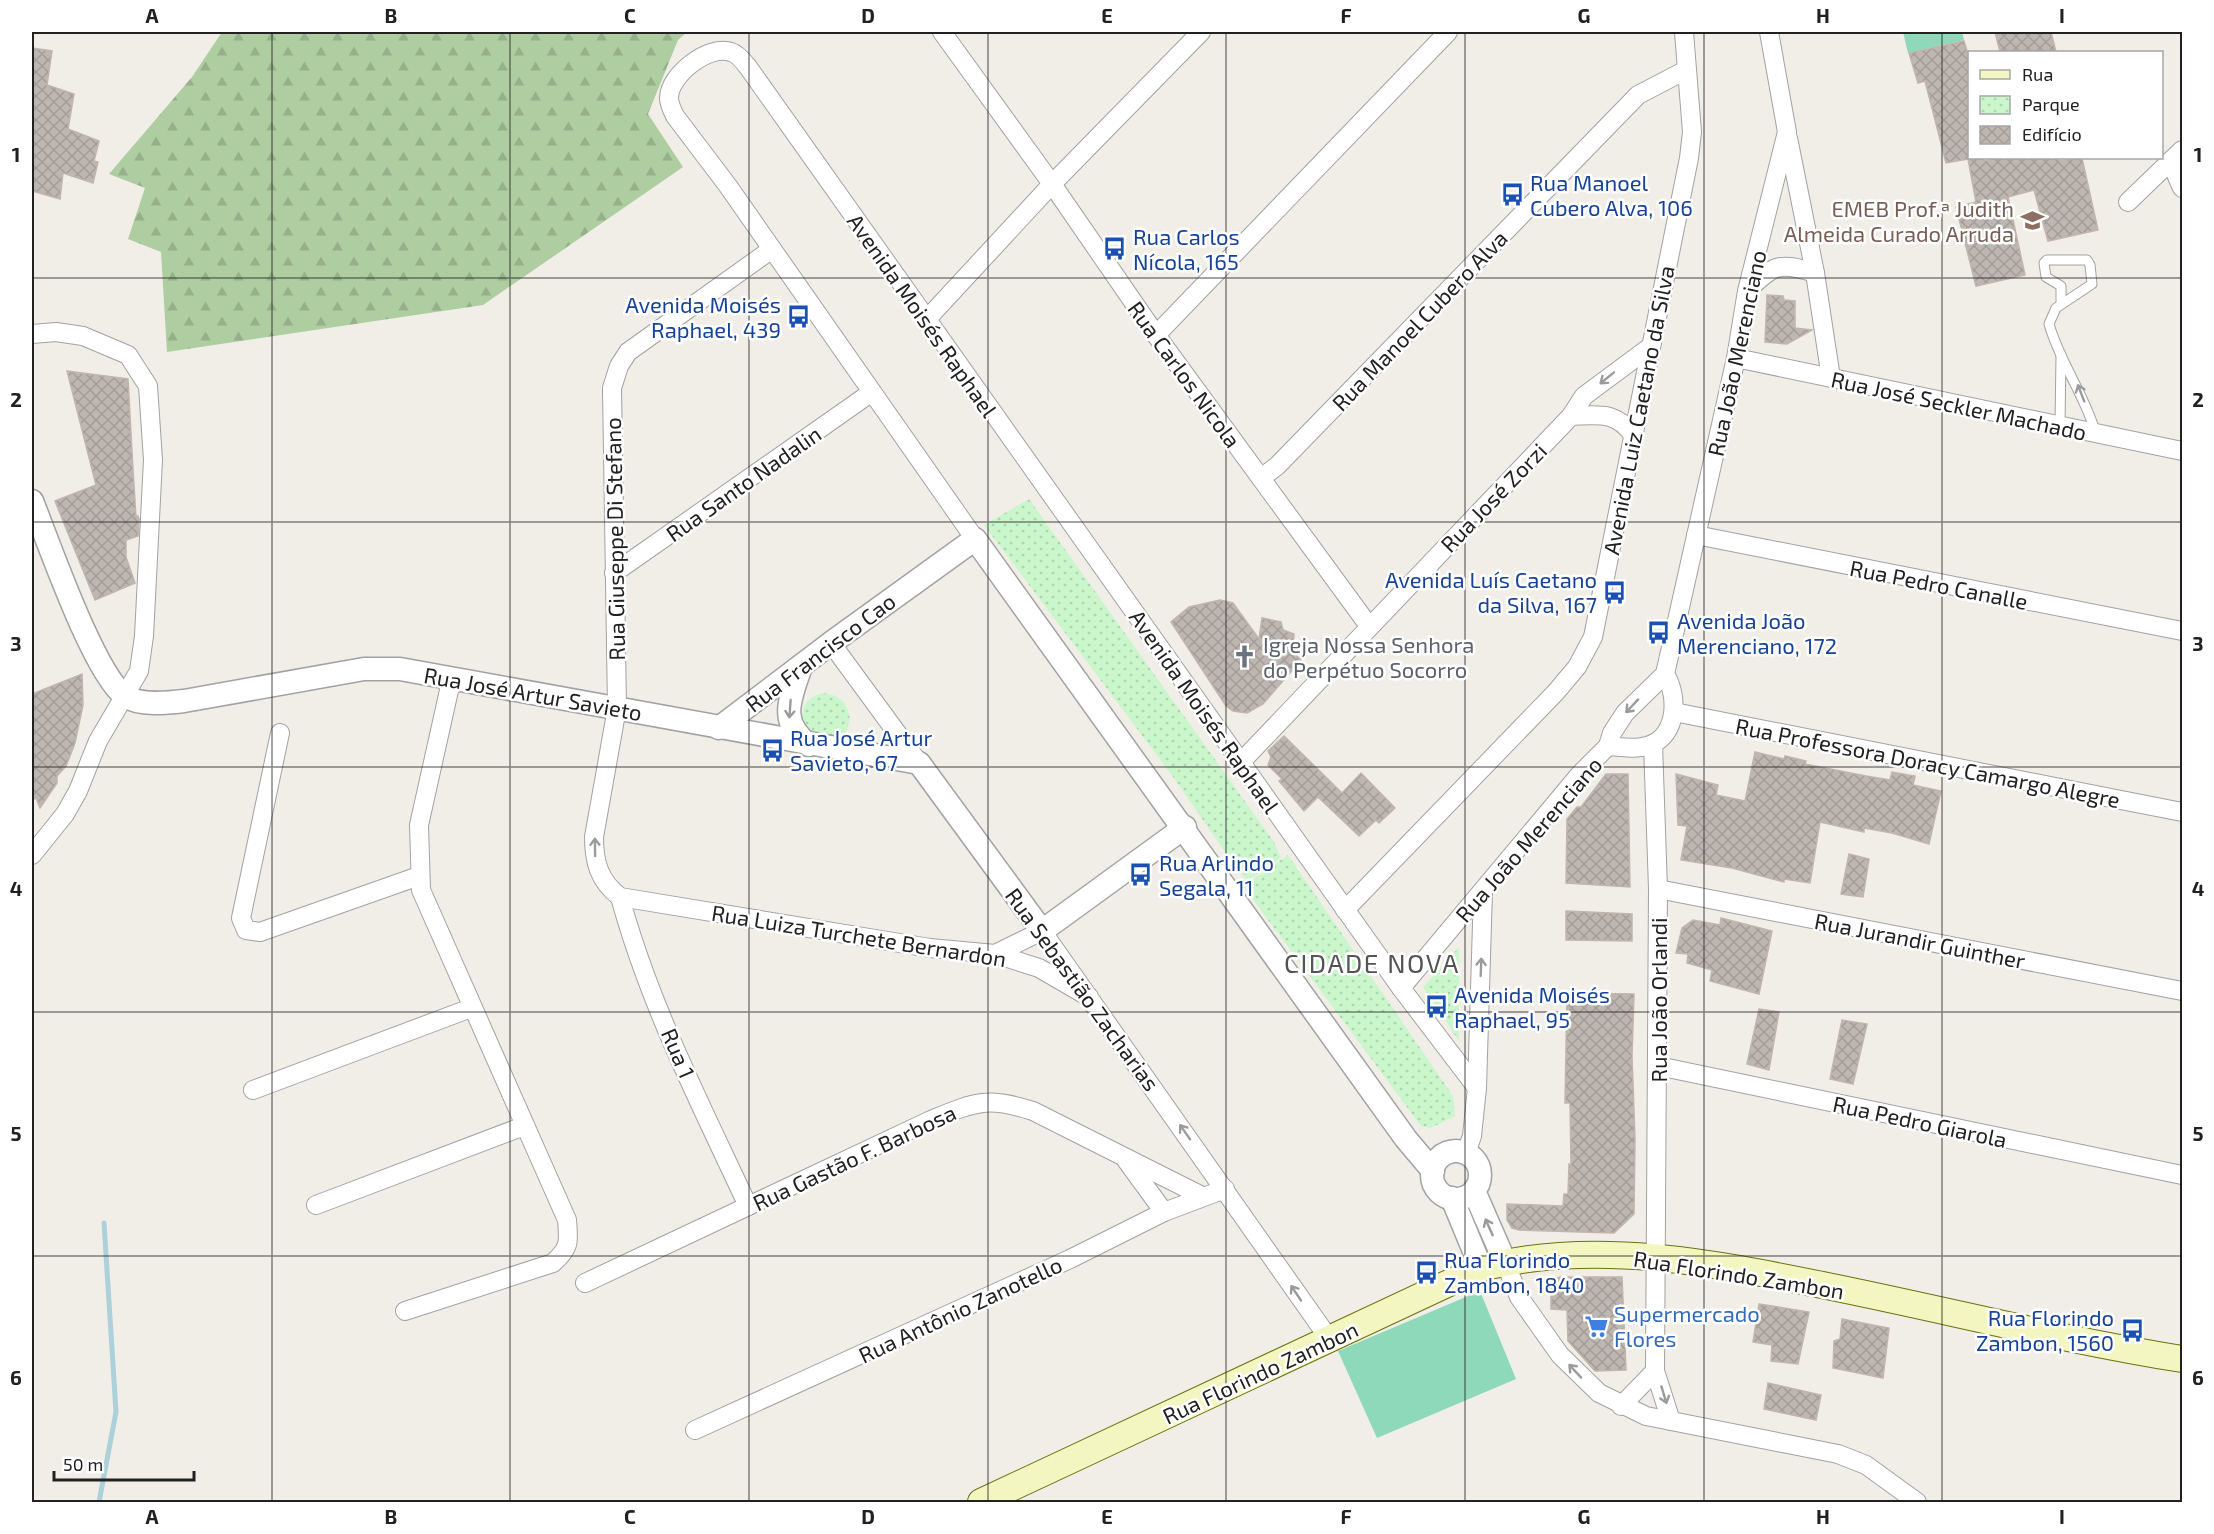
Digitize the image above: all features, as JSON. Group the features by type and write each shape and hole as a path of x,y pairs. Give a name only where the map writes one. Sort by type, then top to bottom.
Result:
{"main road":[{"name":"Rua Florindo Zambon","path":"981,1503 1493,1265 1560,1256 1654,1256 1780,1276 2182,1359"}],"street":[{"name":"Rua Carlos Nicola","path":"942,32 1052,184 1156,334 1369,626"},
{"path":"927,319 1052,184 1201,32"},
{"path":"1156,334 1448,32"},
{"name":"Avenida Luiz Caetano da Silva","path":"1345,910 1577,667 1593,637 1689,158 1692,132 1684,32"},
{"name":"Rua João Merenciano","path":"1401,988 1580,774 1608,746 1612,733 1625,713 1665,674 1736,358 1747,291 1787,132 1769,32"},
{"name":"Avenida Moisés Raphael","path":"1432,1171 1406,1139 1185,827 975,539 772,249 675,116 669,97 675,80 687,65 714,52 731,51 748,68 1242,761 1345,910 1477,1088"},
{"name":"Rua Manoel Cubero Alva","path":"1260,478 1277,466 1638,94 1686,70"},
{"path":"1787,132 1815,273 1831,378"},
{"path":"2177,156 2182,188"},
{"path":"2128,202 2177,156"},
{"name":"Rua Giuseppe Di Stefano","path":"620,897 608,888 599,873 594,855 594,837 618,708 612,388 619,366 628,352 772,249"},
{"path":"1747,291 1772,268 1782,265 1815,273"},
{"path":"32,334 56,332 83,336 128,355 148,386 153,460 144,636 136,699 98,741 78,791 65,814 32,855"},
{"name":"Rua José Zorzi","path":"1242,761 1571,416 1584,396 1650,348"},
{"name":"Rua José Seckler Machado","path":"1736,358 2182,451"},
{"name":"Rua Santo Nadalin","path":"614,573 872,392"},
{"path":"1571,416 1610,416 1623,422 1633,435"},
{"path":"32,501 79,619 109,678 136,699"},
{"name":"Rua Pedro Canalle","path":"1696,535 2182,631"},
{"name":"Rua Francisco Cao","path":"719,728 831,642 975,539"},
{"name":"Rua Sebastião Zacharias","path":"831,642 1042,931 1330,1340"},
{"path":"801,666 791,696 789,718 798,737 809,745"},
{"name":"Rua José Artur Savieto","path":"136,699 184,701 364,669 400,669 809,745 919,763"},
{"path":"1653,744 1671,723 1674,712 1675,694 1665,674"},
{"path":"405,1311 553,1263 565,1252 569,1240 567,1220 431,918 421,890 419,825 452,677"},
{"name":"Rua Professora Doracy Camargo Alegre","path":"1674,712 2182,812"},
{"path":"280,733 241,918 246,930 260,932 419,876"},
{"name":"Rua João Merenciano","path":"1608,746 1637,748 1653,744"},
{"name":"Rua João Orlandi","path":"1653,744 1658,890 1655,1371 1671,1421"},
{"path":"995,954 1042,931 1185,827"},
{"name":"Rua Jurandir Guinther","path":"1658,890 2182,991"},
{"path":"1466,1153 1472,1137 1477,1088 1483,891"},
{"name":"Rua Luiza Turchete Bernardon","path":"620,897 930,948 995,954 1049,972 1089,997"},
{"name":"Rua 1","path":"620,897 632,942 650,987 748,1206"},
{"path":"253,1090 471,1008"},
{"name":"Rua Pedro Giarola","path":"1658,1066 2182,1175"},
{"name":"Rua Gastão F. Barbosa","path":"585,1283 931,1120 969,1105 989,1101 1008,1103 1033,1111 1126,1160 1202,1196"},
{"path":"316,1205 524,1126"},
{"path":"1493,1265 1474,1191 1480,1175 1479,1166 1466,1153 1459,1151 1445,1154 1435,1164 1432,1171 1437,1188 1452,1198 1493,1265 1515,1289 1560,1355 1599,1394 1646,1416 1838,1454 1866,1465 1917,1503"},
{"path":"1126,1160 1164,1212"},
{"name":"Rua Antônio Zanotello","path":"696,1430 1059,1264 1164,1212 1225,1189"},
{"path":"1452,1198 1464,1197 1474,1191"},
{"path":"1622,1406 1655,1371"}],"lane":[{"path":"2061,304 2061,286 2046,277 2044,263 2047,260 2087,260 2092,276 2090,287 2061,304 2054,312 2049,324 2061,355 2080,390 2096,434"},
{"path":"2060,425 2061,355"}],"green space":[{"path":"222,32 687,32 678,40 648,114 683,167 483,305 167,352 161,252 128,239 145,188 109,174 192,77"},
{"path":"1903,32 1962,32 1964,40 1908,53"},
{"path":"1029,499 1274,842 1281,858 1248,880 1239,872 1171,774 984,525"},
{"path":"823,693 839,698 848,709 849,723 841,738 804,731 802,718 804,707 811,698"},
{"path":"1288,855 1453,1096 1455,1116 1431,1128 1421,1126 1243,886"},
{"path":"1459,947 1459,1041 1423,987"},
{"path":"1480,1291 1516,1379 1377,1438 1338,1351"}],"building":[{"path":"1995,32 2051,32 2056,51 2000,51"},
{"path":"1964,41 1968,54 1968,159 1946,163 1925,81 1918,83 1909,53"},
{"path":"32,48 52,51 47,85 74,94 68,129 99,141 94,161 98,162 93,183 63,173 60,199 32,191"},
{"path":"1968,159 1983,159 1983,161 2059,159 2059,161 2082,159 2098,230 2048,241 2034,190 2008,197 2025,275 1976,286 1956,207 1976,202"},
{"path":"1767,295 1783,296 1784,300 1795,301 1795,328 1812,330 1787,344 1765,342"},
{"path":"67,371 128,379 136,517 138,516 139,519 138,536 126,540 126,557 135,583 95,600 55,501 96,485"},
{"name":"Igreja Nossa Senhora do Perpétuo Socorro","path":"1220,600 1233,603 1259,639 1262,618 1281,622 1283,630 1294,634 1293,652 1301,660 1263,704 1247,713 1233,711 1226,706 1171,622 1189,607"},
{"path":"82,674 83,705 75,743 66,766 57,776 57,783 40,808 36,798 32,800 32,694"},
{"path":"1284,736 1342,793 1361,773 1395,808 1379,823 1376,820 1359,836 1318,797 1304,811 1279,781 1282,779 1268,765 1271,757 1268,751"},
{"path":"1755,752 1784,759 1785,756 1806,761 1805,764 1890,780 1892,772 1915,776 1913,785 1941,791 1929,844 1892,833 1864,828 1864,832 1820,822 1810,883 1784,879 1784,882 1732,868 1681,860 1687,826 1678,825 1676,774 1718,785 1716,795 1745,801"},
{"path":"1606,774 1628,774 1630,887 1566,883 1567,819 1577,807 1581,807"},
{"path":"1849,854 1869,859 1863,897 1841,894"},
{"path":"1566,911 1632,914 1632,941 1566,940"},
{"path":"1721,918 1772,931 1759,994 1710,981 1712,970 1687,963 1688,954 1676,953 1682,928 1693,920 1720,925"},
{"path":"1567,993 1634,994 1632,1056 1635,1139 1634,1214 1614,1233 1519,1230 1512,1228 1507,1220 1507,1204 1563,1206 1564,1194 1568,1194 1569,1164 1571,1165 1570,1103 1565,1103"},
{"path":"1759,1009 1779,1012 1769,1070 1747,1064"},
{"path":"1842,1020 1867,1024 1853,1084 1830,1079"},
{"name":"Supermercado Flores","path":"1560,1277 1622,1277 1626,1370 1595,1371 1568,1341 1567,1310 1551,1309 1552,1280"},
{"path":"1759,1304 1809,1312 1798,1364 1771,1361 1772,1345 1753,1342"},
{"path":"1842,1319 1889,1328 1883,1378 1833,1368 1834,1341 1840,1339"},
{"path":"1768,1383 1821,1395 1816,1420 1764,1409"}],"waterway":[{"path":"99,1502 116,1412 104,1223"}],"place":[{"name":"Rua Manoel Cubero Alva, 106","path":"1512,195"},
{"name":"EMEB Prof.ª Judith Almeida Curado Arruda","path":"2032,221"},
{"name":"Rua Carlos Nícola, 165","path":"1115,249"},
{"name":"Avenida Moisés Raphael, 439","path":"799,317"},
{"name":"Avenida Luís Caetano da Silva, 167","path":"1615,592"},
{"name":"Avenida João Merenciano, 172","path":"1659,633"},
{"name":"Igreja Nossa Senhora do Perpétuo Socorro","path":"1245,657"},
{"name":"Rua José Artur Savieto, 67","path":"772,750"},
{"name":"Rua Arlindo Segala, 11","path":"1141,875"},
{"name":"Avenida Moisés Raphael, 95","path":"1436,1007"},
{"name":"Rua Florindo Zambon, 1840","path":"1426,1272"},
{"name":"Supermercado Flores","path":"1596,1326"},
{"name":"Rua Florindo Zambon, 1560","path":"2132,1330"}],"district":[{"name":"CIDADE NOVA","path":"1372,962"}]}
